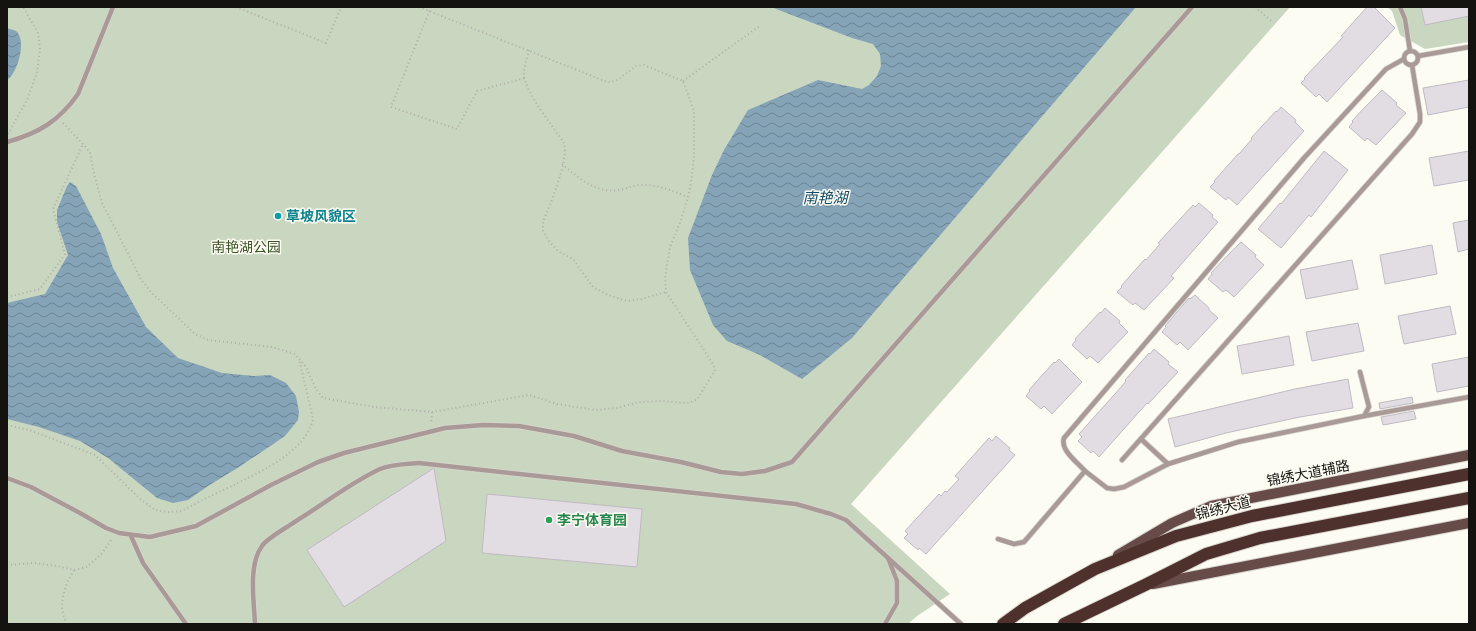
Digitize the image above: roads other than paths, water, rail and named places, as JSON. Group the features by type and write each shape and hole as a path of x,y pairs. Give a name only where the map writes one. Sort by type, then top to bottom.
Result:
{"highway":[{"name":"锦绣大道","path":"1003,624 1025,608 1095,569 1176,536 1252,516 1469,474"},
{"path":"1064,624 1206,554 1260,538 1469,498"}],"main road":[{"name":"锦绣大道辅路","path":"1095,569 1172,523 1211,506 1469,455"},
{"path":"1145,585 1469,523"}],"lane":[{"path":"7,142 41,130 58,118 70,105 78,94 113,7"},
{"path":"7,478 31,487 106,528 131,536 150,537 196,526 271,485 318,462 344,453 445,428 483,425 518,426 574,436 622,451 681,462 721,472 742,474 765,471 792,462 1192,7"},
{"path":"1400,7 1410,50"},
{"path":"1418,56 1469,47"},
{"path":"1410,50 1416,52 1418,56 1418,61 1412,65"},
{"path":"1410,50 1405,54 1404,59 1386,69 1304,158 1064,438 1064,448 1085,471 1107,488 1114,489 1132,484 1168,464 1238,442 1364,416 1469,397"},
{"path":"1404,59 1407,64 1412,65"},
{"path":"1122,460 1412,134 1420,122 1420,114 1412,65"},
{"path":"1360,372 1369,407 1364,416"},
{"path":"1141,438 1168,464"},
{"path":"254,624 253,578 256,558 262,545 279,532 362,479 381,469 398,464 419,463 796,504 831,514 846,520 961,624"},
{"path":"998,539 1014,544 1024,542 1085,471"},
{"path":"131,536 143,563 186,624"},
{"path":"885,624 897,603 897,581 887,556"}],"water":[{"name":"南艳湖","path":"771,7 1136,7 852,338 802,379 760,355 727,341 713,325 690,270 688,238 712,175 724,150 748,110 818,80 862,89 869,85 877,76 881,66 880,54 873,44 852,38"},
{"path":"7,28 16,31 19,35 21,49 15,71 7,80"},
{"path":"70,182 76,186 101,234 113,268 146,327 178,358 222,373 254,376 270,375 286,383 296,396 299,412 298,420 285,436 188,500 173,503 157,498 108,458 80,441 39,427 7,419 7,303 45,294 68,255 57,222 57,210"}],"place":[{"name":"草坡风貌区","path":"278,216"},
{"name":"李宁体育园","path":"549,520"}],"park label":[{"name":"南艳湖公园","path":"246,247"}]}
